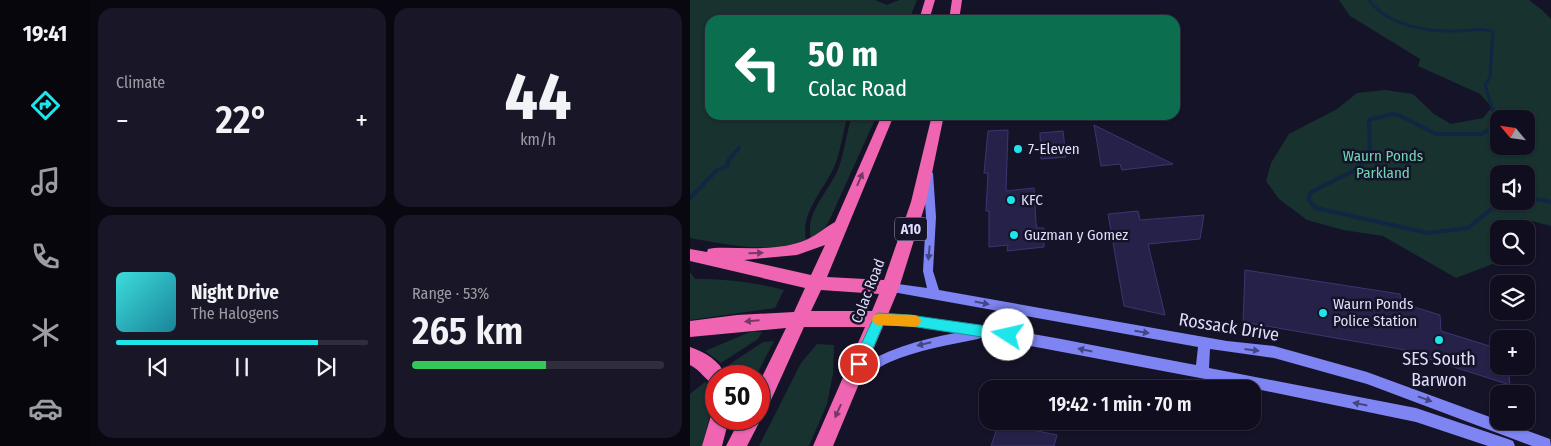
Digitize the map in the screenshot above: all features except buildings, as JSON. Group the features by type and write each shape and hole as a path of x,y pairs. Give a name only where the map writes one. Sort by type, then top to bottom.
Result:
{"highway":[{"path":"926,15 930,0"},
{"path":"955,15 957,0"},
{"path":"770,381 816,283 886,120"},
{"name":"Colac Road","path":"823,446 891,288 913,224 928,170 937,120"},
{"path":"690,255 760,253 797,249 820,241 841,224"},
{"path":"690,255 816,283 891,288"},
{"path":"690,329 752,321 800,318 879,319"},
{"path":"690,356 707,365"},
{"path":"712,446 716,430"},
{"path":"736,446 745,430"}],"main road":[{"path":"928,170 931,217 928,271 934,294"},
{"name":"Rossack Drive","path":"891,288 934,294 1204,343 1274,352 1367,378 1550,446"},
{"path":"879,319 910,320 989,332 1416,416 1508,446"},
{"path":"854,377 880,359 907,349 989,332"},
{"path":"1202,373 1204,343"}],"green space":[{"path":"690,0 875,0 887,5 899,0 917,0 911,15 705,15 705,120 847,120 835,165 810,210 805,230 806,240 777,247 748,247 690,238"},
{"name":"Waurn Ponds Parkland","path":"1339,0 1529,0 1551,19 1551,226 1535,222 1535,220 1490,220 1490,265 1456,278 1383,236 1343,230 1307,220 1279,199 1266,181 1271,163 1289,134 1337,109 1357,93 1385,90 1413,94 1434,114 1451,124 1483,118 1492,107 1480,94 1418,66 1420,59 1350,16"},
{"path":"851,120 875,120 830,219 825,228 811,238 810,228 815,209 840,164"},
{"path":"690,272 695,279 740,282 784,290 775,308 690,320"},
{"path":"750,332 762,332 758,339 721,363 705,351"},
{"path":"774,341 762,365 728,365 763,342"},
{"path":"817,344 834,345 833,374 827,404 809,446 759,446 767,430 770,430 770,424 801,363"},
{"path":"705,382 706,430 702,446 690,446 690,394"}],"waterway":[{"path":"1369,0 1387,16 1409,26 1446,31 1480,29 1493,32 1490,77 1485,85 1493,110"},
{"path":"1490,129 1482,134 1436,134 1399,115 1392,114 1369,120 1370,155 1357,169 1311,192 1308,199 1316,208 1428,233 1468,228 1490,210"},
{"path":"690,198 716,171 727,166 729,159 739,148"},
{"path":"1535,199 1551,202"}],"slow traffic":[{"path":"879,320 915,321"}],"place":[{"name":"7-Eleven","path":"1018,149"},
{"name":"KFC","path":"1011,200"},
{"name":"Guzman y Gomez","path":"1014,235"},
{"name":"Waurn Ponds Police Station","path":"1323,313"},
{"name":"SES South Barwon","path":"1439,340"}],"route":[{"path":"859,364 879,319 910,320 1008,335"}]}
